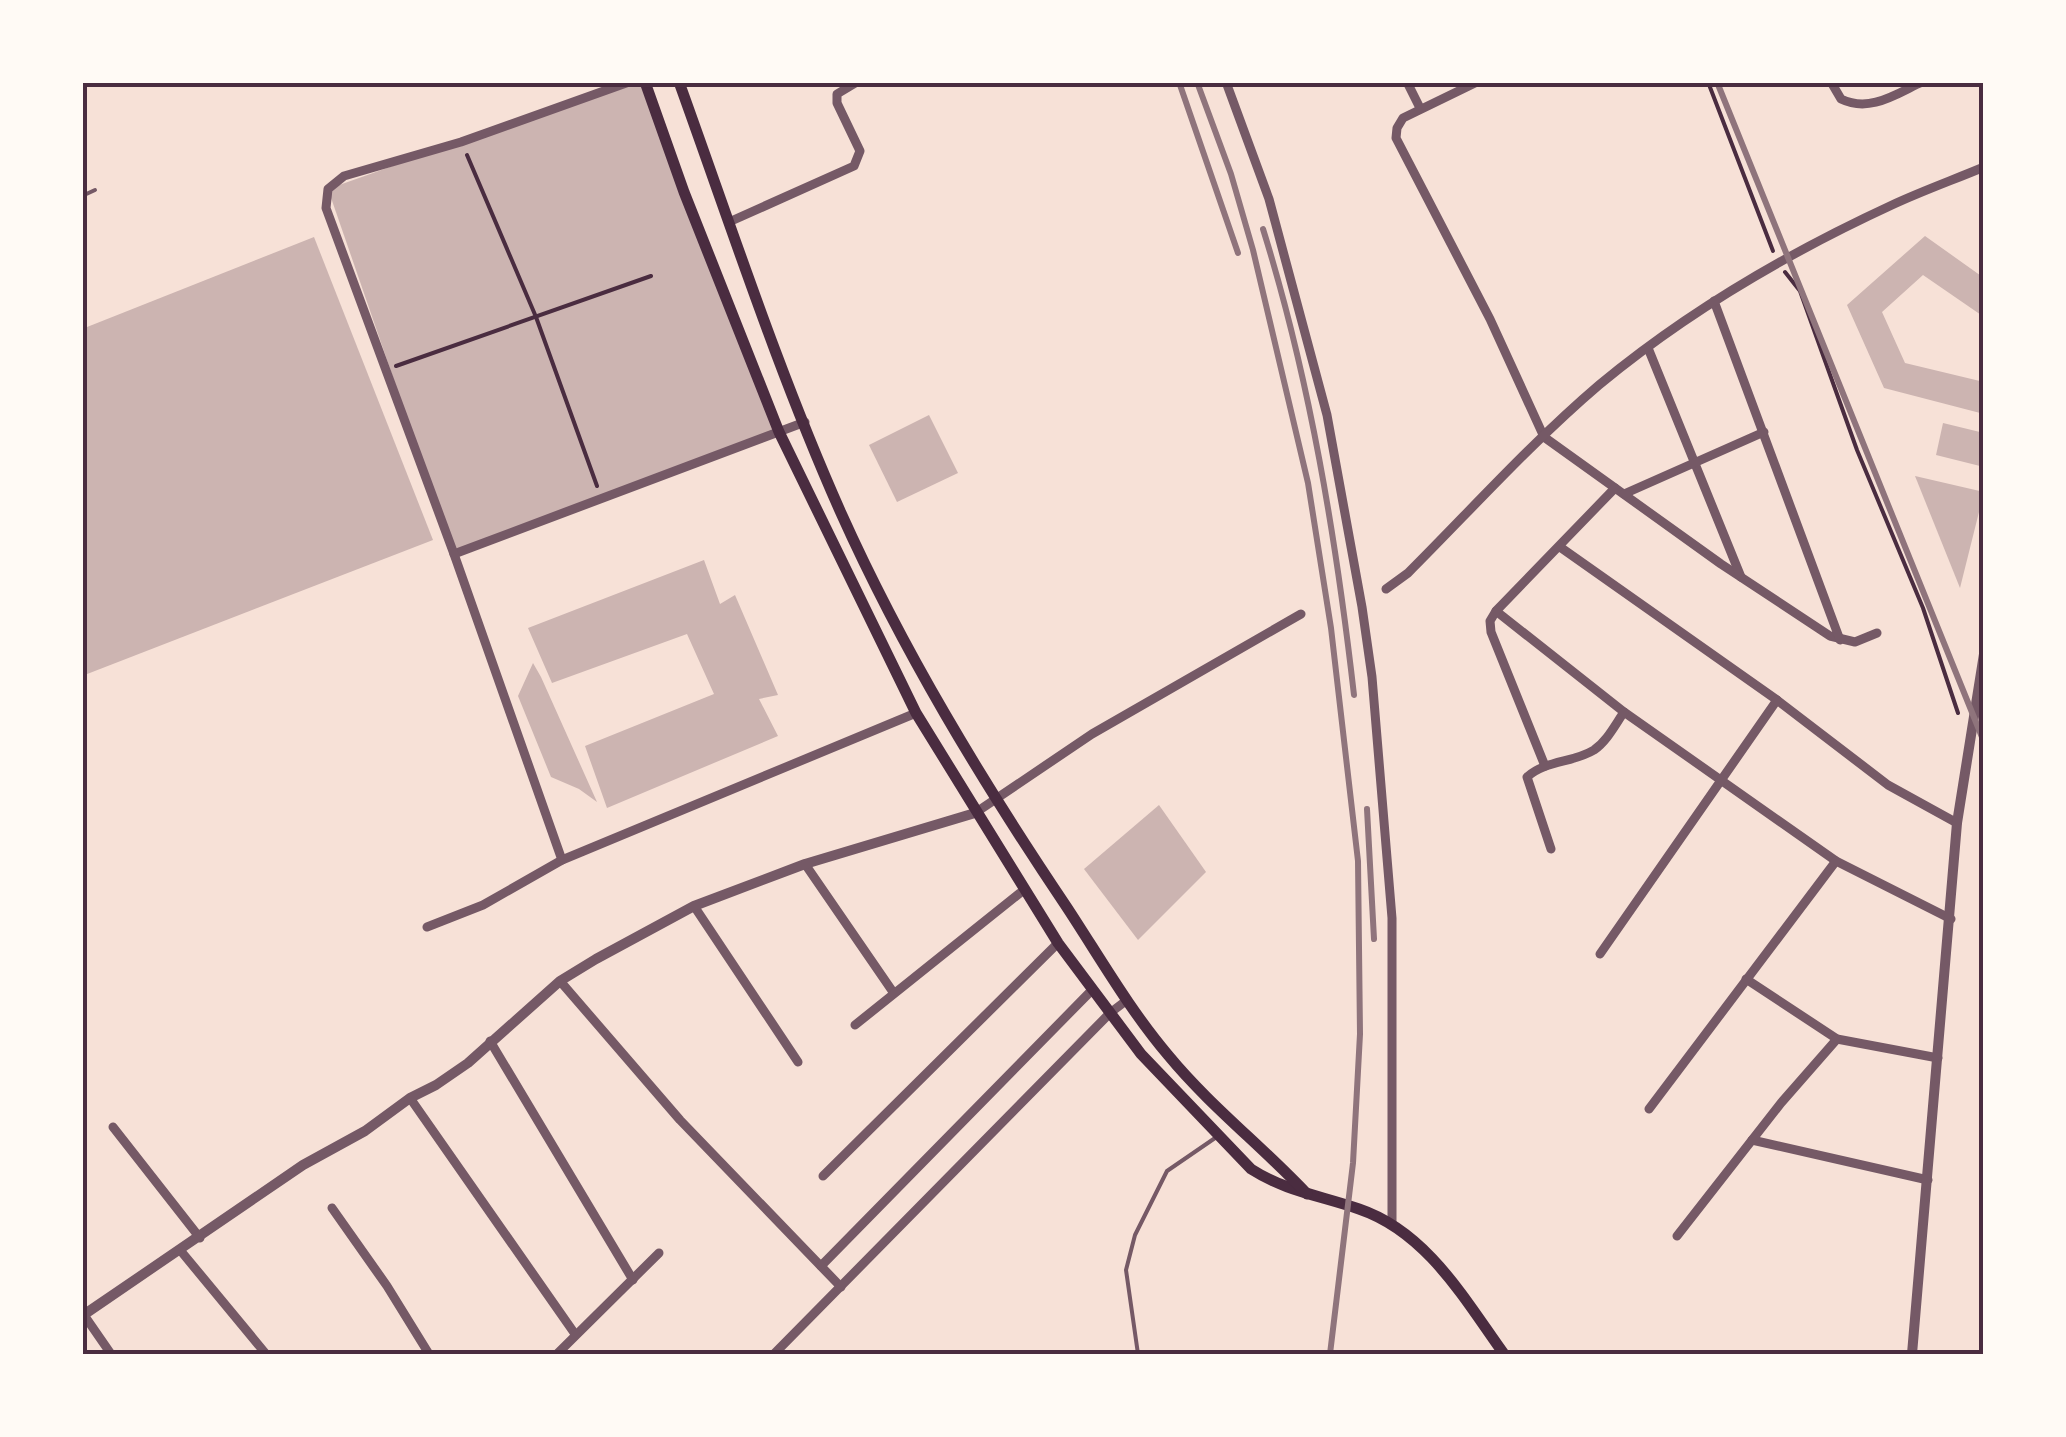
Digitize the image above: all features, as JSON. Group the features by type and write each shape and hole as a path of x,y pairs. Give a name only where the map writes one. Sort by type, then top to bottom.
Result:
{"main road":[{"path":"645,82 779,432 916,713 1058,943 1141,1054 1251,1170 1308,1196 1362,1210 1392,1224 1428,1253 1504,1354"},
{"path":"679,82 840,511 899,634 995,797 1127,1000 1168,1055 1211,1102 1308,1196"}],"street":[{"path":"562,860 326,208 328,189 344,176 461,142 629,82"},
{"path":"729,222 854,166 860,150 837,103 837,94 857,82"},
{"path":"1226,82 1269,199 1327,415 1362,608 1374,697 1392,918 1392,1224"},
{"path":"1407,82 1420,108"},
{"path":"1477,82 1404,118 1397,128 1398,146 1490,319 1544,437 1830,636 1855,642 1877,633"},
{"path":"1832,82 1841,100 1864,106 1922,82"},
{"path":"1386,589 1408,573 1601,384 1714,301 1778,262 1892,205 1984,167"},
{"path":"1714,301 1840,640"},
{"path":"1648,348 1742,578"},
{"path":"454,554 805,422"},
{"path":"1545,766 1491,632 1490,621 1496,611 1620,491 1764,432"},
{"path":"1560,547 1776,700 1888,785 1958,823"},
{"path":"1496,611 1624,712 1836,861 1951,919"},
{"path":"110,1354 84,1315 303,1165 436,1086 468,1063 560,981 694,906 805,864 975,814 1092,734 1301,614"},
{"path":"1912,1354 1958,823 1984,654"},
{"path":"1600,954 1776,700"},
{"path":"1550,850 1528,776 1545,766 1592,751 1603,743 1624,712"},
{"path":"427,928 483,905 562,860 916,713"},
{"path":"1649,1109 1836,861"},
{"path":"805,864 893,992"},
{"path":"855,1024 1025,889"},
{"path":"694,906 798,1062"},
{"path":"823,1176 1058,943"},
{"path":"1746,979 1837,1039 1938,1058"},
{"path":"560,981 680,1120 841,1287"},
{"path":"821,1266 1092,990"},
{"path":"774,1354 1127,1000"},
{"path":"1677,1236 1837,1039"},
{"path":"490,1041 633,1280"},
{"path":"410,1098 575,1334"},
{"path":"113,1127 200,1238"},
{"path":"1752,1140 1928,1180"},
{"path":"332,1208 387,1286 428,1354"},
{"path":"180,1250 266,1354"},
{"path":"557,1354 659,1253"}],"lane":[{"path":"82,196 95,190"},
{"path":"1138,1354 1126,1270 1135,1235 1167,1171 1218,1136"}],"path":[{"path":"1708,82 1778,262 1800,291 1857,450 1923,608 1958,712"},
{"path":"461,142 536,317 602,498"},
{"path":"387,369 651,276"}],"building":[{"path":"629,82 645,82 779,432 454,554 328,189"},
{"path":"1925,236 1984,278 1984,317 1923,275 1882,312 1905,363 1984,382 1984,414 1884,388 1847,305"},
{"path":"314,237 433,540 82,676 82,329"},
{"path":"929,415 958,473 897,502 869,445"},
{"path":"1943,423 1984,433 1984,467 1936,455"},
{"path":"1915,476 1984,492 1960,588"},
{"path":"704,560 720,604 735,595 778,695 759,699 778,736 607,808 585,746 714,694 687,634 552,683 528,628"},
{"path":"533,663 597,802 551,777 518,696"},
{"path":"1159,805 1206,872 1138,940 1084,869"}],"railway":[{"path":"1179,82 1238,253"},
{"path":"1197,82 1231,174 1253,250 1308,483 1331,628 1358,861 1360,1034 1353,1163 1330,1354"},
{"path":"1717,82 1984,742"},
{"path":"1263,229 1308,401 1339,577 1354,695"},
{"path":"1367,809 1374,939"}]}
